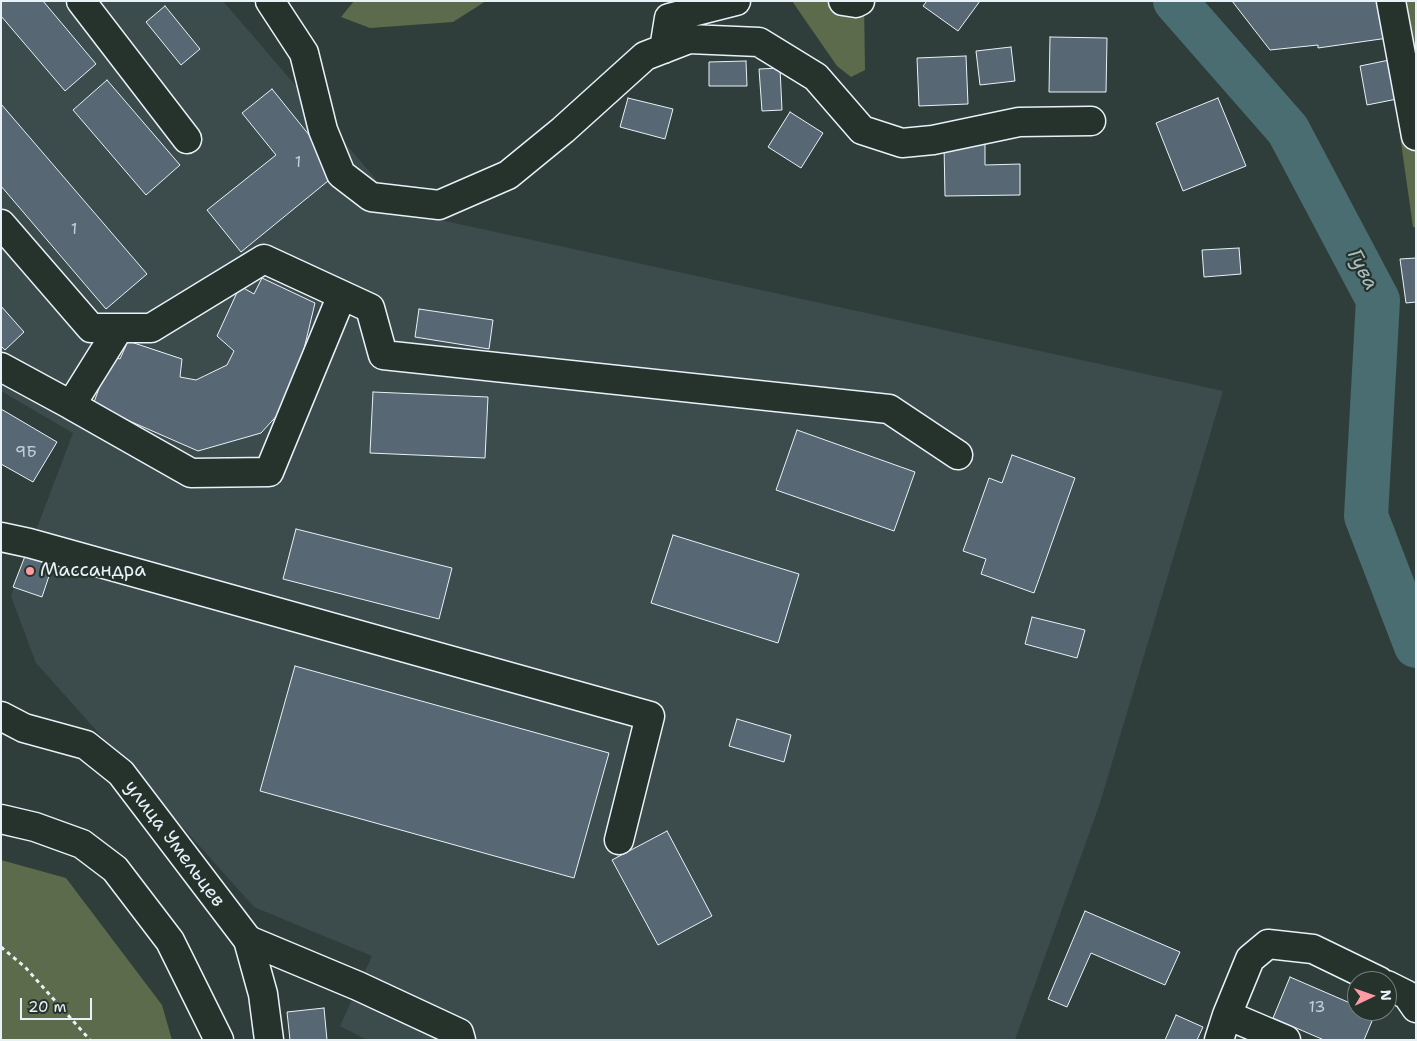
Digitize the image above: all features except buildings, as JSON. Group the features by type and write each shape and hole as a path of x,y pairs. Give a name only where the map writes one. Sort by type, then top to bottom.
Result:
{"main road":[{"path":"81,1 187,139"},
{"path":"270,1 304,53 323,130 340,174 371,197 439,205 508,175 563,130 646,56 689,39 759,42 816,77 862,130 902,143 934,140 1019,122 1091,121"},
{"path":"664,49 669,18 736,1"},
{"path":"843,1 856,3 860,1"},
{"path":"1392,1 1416,136"},
{"path":"1,224 91,328 151,328 264,259 370,308 383,355 889,409 958,455"},
{"path":"1,366 191,473 269,472 342,296"},
{"path":"72,405 119,328"},
{"path":"1,537 650,716 619,840"},
{"name":"улица Умельцев","path":"1,716 24,728 86,745 121,773 248,940 262,994 268,1040"},
{"path":"1,819 35,827 82,844 115,869 170,941 219,1040"},
{"path":"248,940 358,986 459,1033 461,1040"},
{"path":"1286,1040 1223,1028 1250,959 1268,944 1313,949 1358,971"},
{"path":"1397,990 1407,994 1416,1008"}],"path":[{"path":"1,947 25,967 90,1040"}],"shaded area":[{"path":"1,1 223,1 404,212 1223,391 1100,803 1015,1040 367,1040 340,1026 372,956 254,907 36,663 11,596 73,433 1,391"}],"green space":[{"path":"354,1 486,1 453,22 370,28 341,17"},
{"path":"792,1 864,1 865,70 851,77 837,66"},
{"path":"1397,1 1416,1 1416,227 1413,227 1395,100 1409,78"},
{"path":"1,860 66,878 162,1005 172,1040 1,1040"}],"waterway":[{"name":"Гува","path":"1175,1 1288,130 1378,300 1366,516 1416,646"}],"place":[{"name":"Массандра","path":"30,571"}]}
